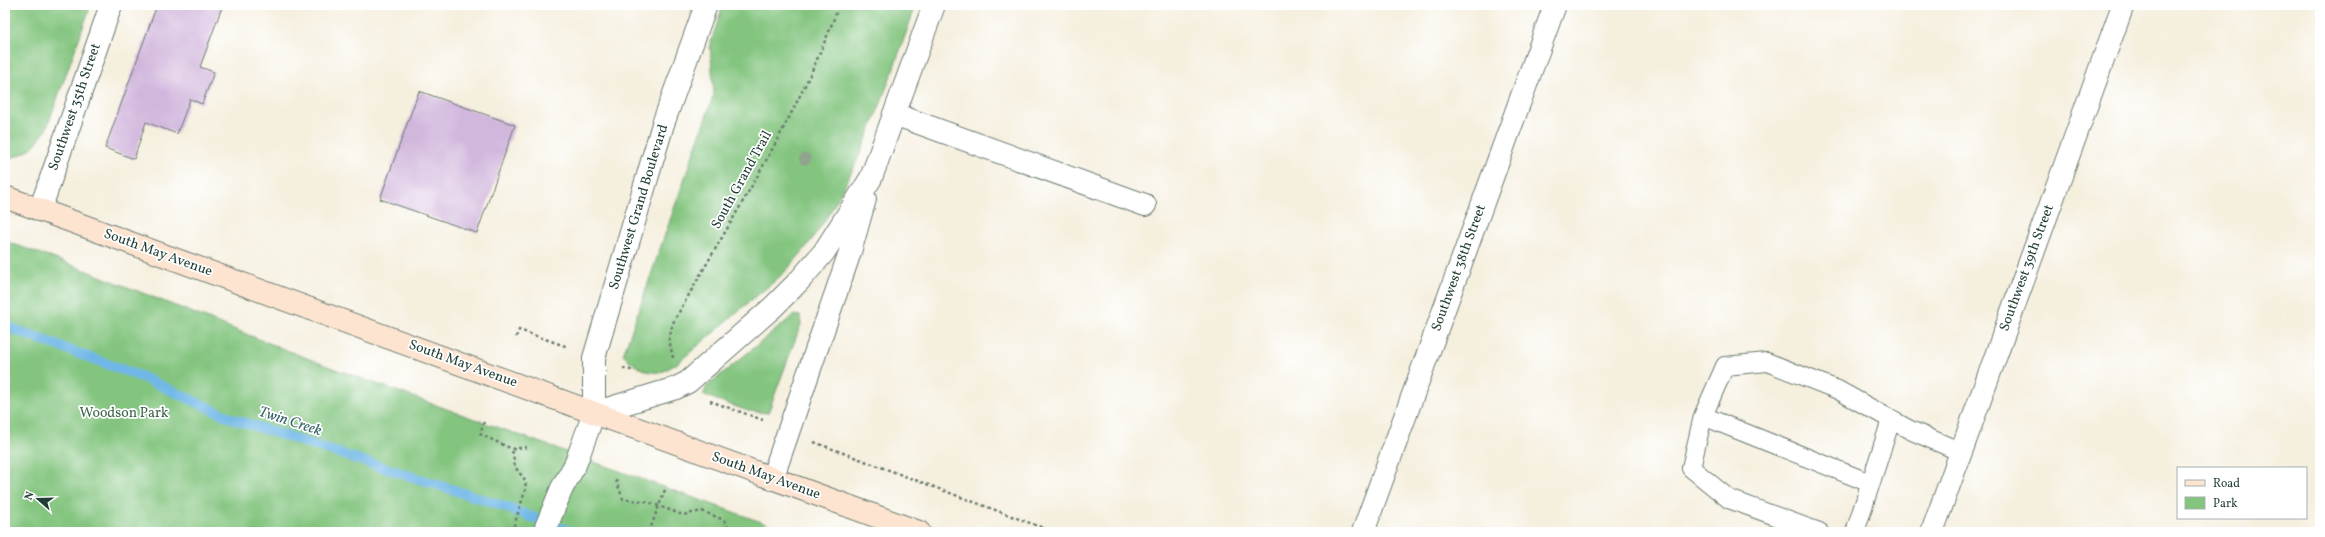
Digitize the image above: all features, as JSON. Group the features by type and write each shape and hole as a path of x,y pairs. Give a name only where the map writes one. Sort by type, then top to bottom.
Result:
{"main road":[{"name":"South May Avenue","path":"5,197 919,532"}],"street":[{"name":"Southwest 35th Street","path":"40,210 111,5"},
{"name":"Southwest Grand Boulevard","path":"544,532 562,488 575,465 594,413 594,358 663,124 706,5"},
{"path":"772,479 790,432 850,252 871,178 934,5"},
{"name":"Southwest 38th Street","path":"1363,532 1555,5"},
{"name":"Southwest 39th Street","path":"1932,532 2123,5"},
{"path":"894,114 1145,205"},
{"path":"594,413 676,388 688,382 799,281 824,252 871,178"}],"lane":[{"path":"1819,532 1729,499 1691,468 1703,416 1726,366 1767,362 1838,390 1910,430 1960,452"},
{"path":"1703,416 1870,483"},
{"path":"1855,532 1891,420"}],"path":[{"name":"South Grand Trail","path":"675,365 669,344 673,323 792,110 826,40 839,5"},
{"path":"516,338 519,330"},
{"path":"708,400 1054,532"},
{"path":"484,422 480,434 512,449 527,447"},
{"path":"512,449 515,467 526,488 512,532"},
{"path":"616,480 623,499 648,502 683,515 702,511 724,520 730,532"},
{"path":"649,532 666,487"}],"green space":[{"path":"5,5 91,5 46,130 34,146 29,150 13,157 5,158"},
{"path":"723,5 916,5 866,141 833,207 814,237 792,264 777,279 675,365 664,371 646,371 636,366 623,355 714,94 710,45"},
{"name":"Woodson Park","path":"5,241 72,265 327,366 789,532 5,532"},
{"path":"794,315 800,316 801,324 768,413 748,411 703,395 707,386"}],"building":[{"path":"157,5 217,5 222,7 200,67 214,72 202,104 190,99 177,134 146,122 134,159 105,148"},
{"path":"419,91 515,125 477,233 380,199"}],"waterway":[{"name":"Twin Creek","path":"5,326 142,377 233,419 500,505 571,532"}]}
